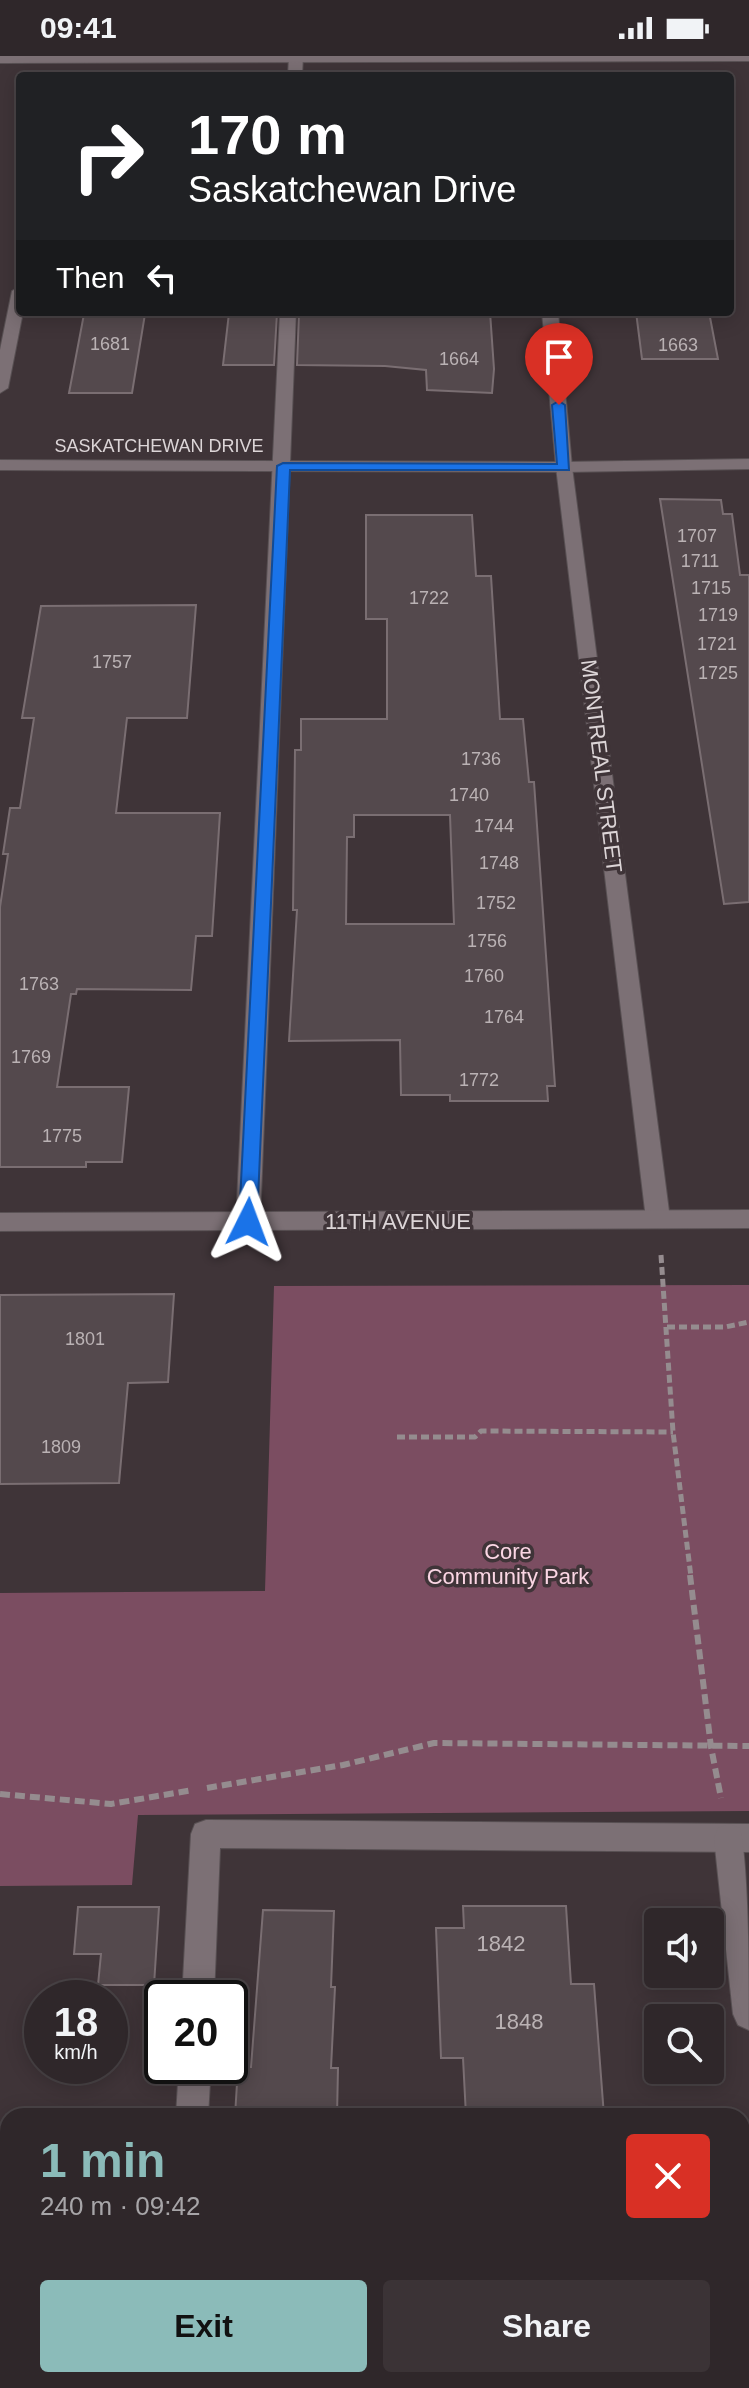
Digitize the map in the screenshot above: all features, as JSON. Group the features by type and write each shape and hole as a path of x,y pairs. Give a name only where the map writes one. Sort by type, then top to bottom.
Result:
{"street":[{"path":"0,59 749,57"},
{"path":"0,388 16,310"},
{"path":"248,1222 288,316"},
{"name":"MONTREAL STREET","path":"550,316 564,467 658,1219"},
{"name":"SASKATCHEWAN DRIVE","path":"0,465 564,467 749,464"},
{"name":"11TH AVENUE","path":"0,1222 749,1219"},
{"path":"199,1980 206,1834 739,1838 749,2014"},
{"path":"192,2108 194,2084"}],"path":[{"path":"658,1219 673,1432 711,1747 739,1838"},
{"path":"667,1327 725,1327 749,1322"},
{"path":"397,1437 475,1437 481,1431 673,1432"},
{"path":"0,1794 111,1804 343,1765 434,1743 749,1746"}],"green space":[{"name":"Core Community Park","path":"749,1285 749,1811 138,1815 132,1885 0,1886 0,1593 265,1591 274,1286"}],"building":[{"path":"84,316 145,316 132,393 69,393"},
{"path":"229,316 277,316 274,365 223,365"},
{"path":"299,316 490,316 494,369 492,393 427,390 426,370 385,366 297,365"},
{"path":"637,316 710,316 718,359 642,359"},
{"path":"660,499 721,500 723,514 732,514 740,575 749,575 749,902 724,904"},
{"path":"366,515 472,515 476,576 491,576 500,719 523,719 529,782 534,782 555,1086 547,1086 548,1101 450,1101 450,1095 401,1095 400,1040 289,1041 297,910 293,910 295,750 301,750 301,719 387,719 387,619 366,619","holes":["354,815 450,815 454,924 346,924 347,837 354,837"]},
{"path":"196,605 187,718 127,718 116,813 220,813 212,936 196,936 191,990 77,989 76,994 71,994 57,1087 129,1087 122,1162 86,1162 86,1167 0,1167 0,907 8,854 3,854 10,808 20,808 34,718 22,718 41,606"},
{"path":"174,1294 168,1382 128,1383 119,1483 0,1484 0,1295"},
{"path":"463,1906 566,1906 571,1984 594,1984 603,2108 466,2108 463,2058 441,2058 436,1928 464,1928"},
{"path":"78,1907 159,1907 154,1980 144,1980 144,1985 128,1985 128,1980 98,1980 101,1954 74,1954"},
{"path":"263,1910 334,1911 331,1987 335,1987 331,2068 338,2068 337,2108 235,2108 237,2084 248,2084 248,2067 251,2067"}],"route":[{"path":"248,1222 283,466 564,467 559,405"}]}
